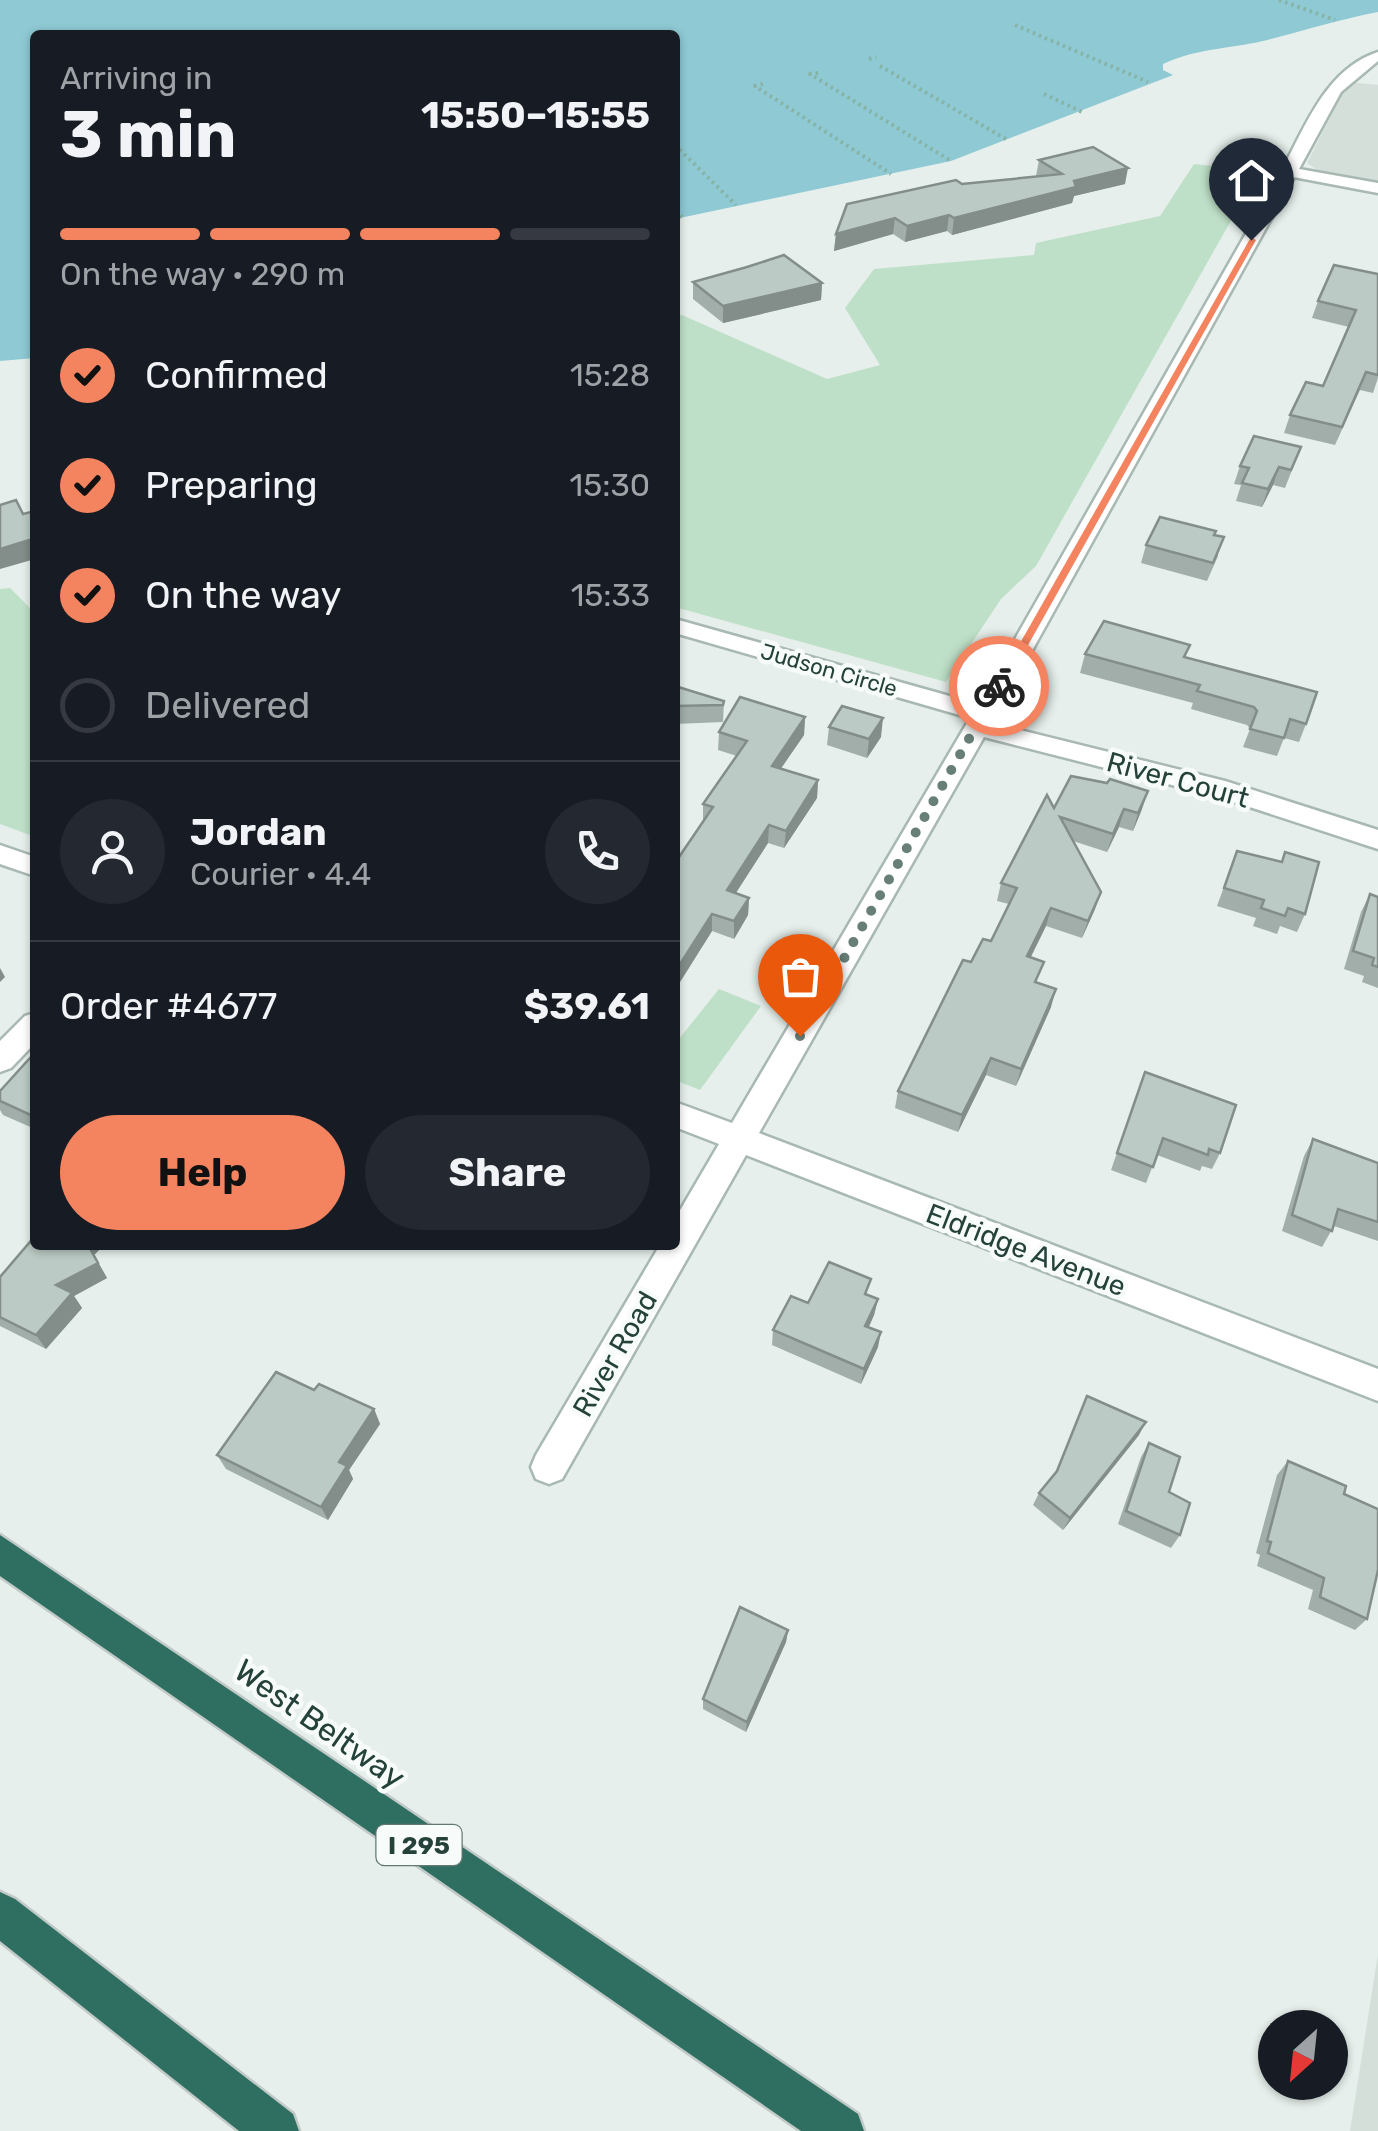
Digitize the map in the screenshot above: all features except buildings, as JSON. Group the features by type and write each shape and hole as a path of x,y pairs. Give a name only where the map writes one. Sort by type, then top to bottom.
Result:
{"highway":[{"name":"West Beltway","path":"0,1554 841,2131"},
{"path":"0,1914 276,2131"}],"street":[{"name":"River Road","path":"680,1242 980,721 1340,81 1354,67 1378,56"},
{"path":"1289,172 1378,188"},
{"name":"Judson Circle","path":"680,628 980,721"},
{"name":"River Court","path":"980,721 1225,790 1378,840"},
{"path":"0,854 30,865"},
{"path":"0,1060 30,1029"},
{"name":"Eldridge Avenue","path":"680,1116 1378,1385"},
{"name":"River Road","path":"549,1466 676,1250"}],"path":[{"path":"1279,0 1335,20"},
{"path":"1015,26 1148,82"},
{"path":"869,59 876,57"},
{"path":"880,66 1006,139"},
{"path":"818,72 810,74 952,161"},
{"path":"764,84 756,86 891,174"},
{"path":"1044,94 1082,112"},
{"path":"680,150 736,206"}],"shaded area":[{"path":"1348,82 1378,85 1378,182 1319,171 1307,163"},
{"path":"1378,1954 1378,2131 1350,2131"}],"green space":[{"path":"1194,164 1259,171 1036,566 1001,599 946,682 680,608 680,316 827,379 880,365 845,308 874,269 1034,255 1036,243 1160,216"},
{"path":"10,588 30,608 30,835 0,824 0,589"},
{"path":"719,989 761,1006 700,1090 680,1082 680,1038"}],"water":[{"path":"0,0 1378,0 1378,12 1176,58 1163,64 1163,70 1173,75 951,161 680,218 680,30 30,30 30,358 0,361"}],"way so far":[{"path":"800,1036 999,686"}],"route":[{"path":"999,686 1251,240"}]}
